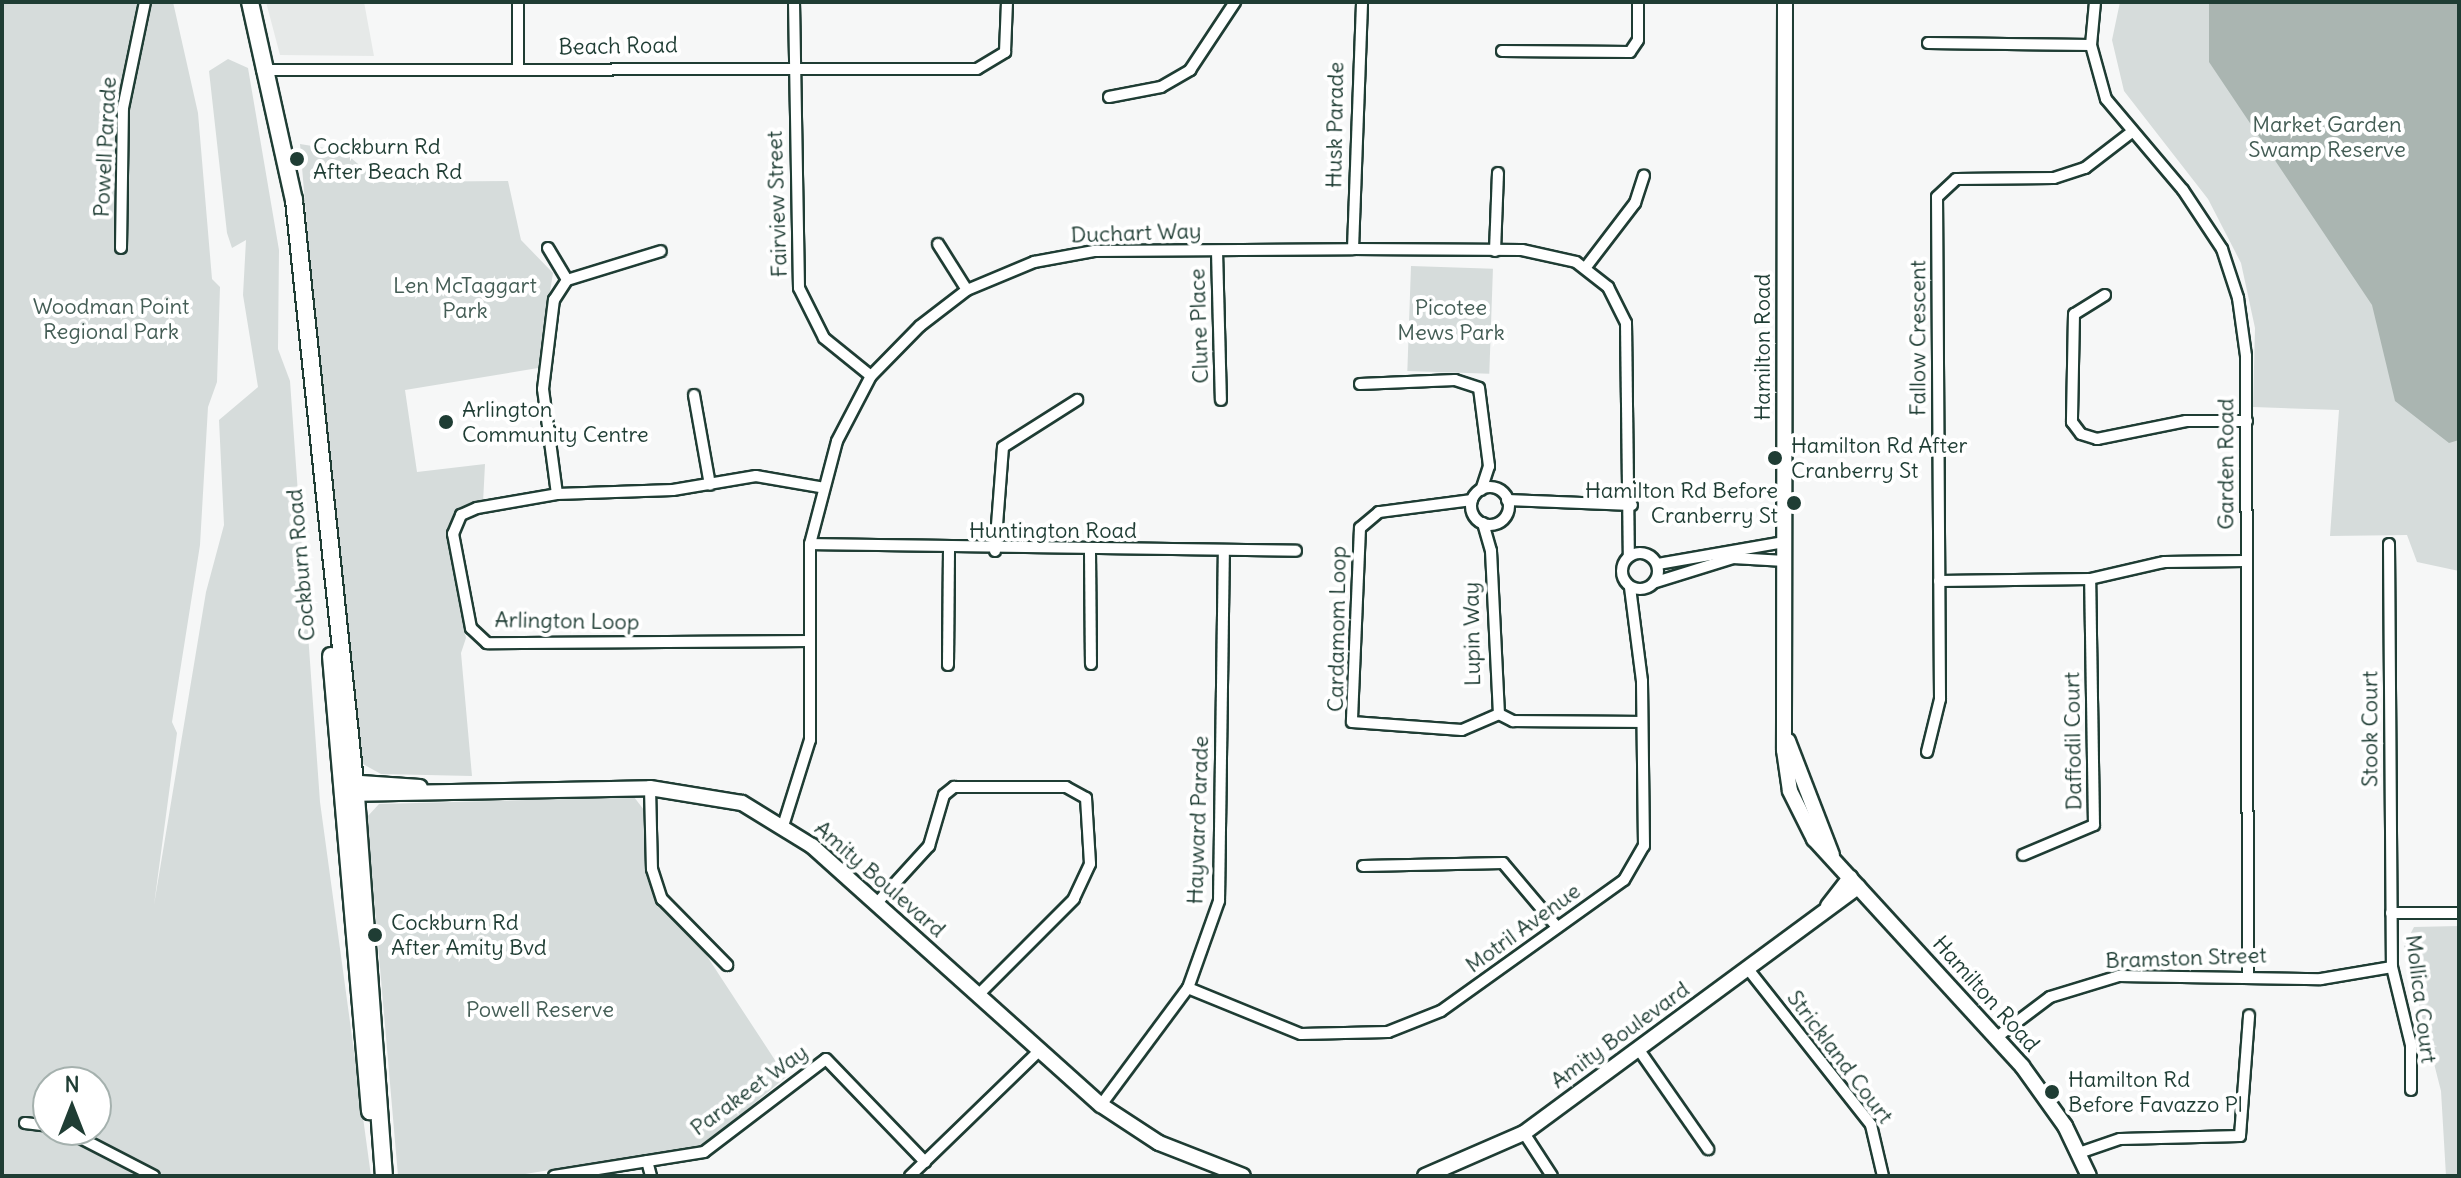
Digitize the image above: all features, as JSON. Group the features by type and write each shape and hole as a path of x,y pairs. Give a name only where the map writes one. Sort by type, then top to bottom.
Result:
{"main road":[{"name":"Cockburn Road","path":"241,2 264,70"},
{"name":"Cockburn Road","path":"250,2 294,252 384,1176"}],"street":[{"name":"Powell Parade","path":"121,248 123,108 145,2"},
{"path":"518,2 518,67"},
{"name":"Fairview Street","path":"794,2 799,288 824,338 871,376"},
{"name":"Beach Road","path":"264,70 793,64 977,69 1005,52 1007,2"},
{"path":"1109,97 1161,87 1190,70 1235,2"},
{"name":"Husk Parade","path":"1353,249 1362,2"},
{"path":"1502,51 1630,52 1638,40 1638,2"},
{"name":"Hamilton Road","path":"1785,2 1784,542 1787,739 1802,807 1854,883 1997,1037 2079,1153 2089,1176"},
{"name":"Garden Road","path":"2095,2 2091,45 2106,99 2222,249 2238,298 2247,421 2248,973"},
{"path":"1928,43 2091,45"},
{"name":"Fallow Crescent","path":"1927,752 1940,699 1937,197 1956,179 2054,178 2085,168 2132,132"},
{"path":"1495,251 1498,173"},
{"path":"1586,267 1635,203 1644,175"},
{"path":"938,244 967,290"},
{"path":"548,248 567,280"},
{"name":"Duchart Way","path":"783,826 810,740 810,544 820,487 871,376 967,290 1064,254 1353,249 1495,251 1552,254 1586,267 1608,287 1626,323 1633,524 1629,556"},
{"path":"557,494 543,389 554,300 567,280 661,251"},
{"name":"Clune Place","path":"1217,251 1221,400"},
{"path":"2105,295 2074,314 2072,422 2081,434 2097,439 2186,421 2247,421"},
{"path":"1360,384 1473,383 1483,401 1489,466 1507,500 1525,506 1632,505"},
{"path":"694,395 710,485"},
{"path":"995,551 1003,447 1077,400"},
{"path":"1489,466 1481,490 1472,500 1473,515 1483,523 1503,519 1525,506"},
{"name":"Arlington Loop","path":"810,641 487,643 471,628 453,534 461,515 557,494 710,485 779,476 820,487"},
{"path":"1481,490 1499,489"},
{"name":"Cardamom Loop","path":"1472,500 1443,508 1379,512 1360,528 1352,722 1462,730 1499,714"},
{"path":"1503,519 1507,500"},
{"name":"Cardamom Loop","path":"1443,508 1473,515"},
{"name":"Lupin Way","path":"1491,551 1503,519"},
{"name":"Lupin Way","path":"1483,523 1491,551 1499,714 1513,721 1642,722"},
{"name":"Duchart Way","path":"1633,524 1646,554"},
{"path":"1784,542 1658,564 1646,554 1629,556 1622,572 1630,587 1652,585 1733,558 1785,561"},
{"name":"Huntington Road","path":"810,544 949,551 1296,551"},
{"name":"Stook Court","path":"2389,544 2391,913"},
{"path":"948,665 949,551"},
{"name":"Hayward Parade","path":"1101,1105 1188,988 1219,901 1224,551"},
{"path":"1090,552 1091,664"},
{"path":"1939,581 2090,579 2164,562 2245,561"},
{"path":"1652,585 1658,564"},
{"name":"Daffodil Court","path":"2023,855 2094,825 2090,579"},
{"name":"Motril Avenue","path":"1638,614 1652,585"},
{"name":"Motril Avenue","path":"1188,988 1301,1034 1388,1032 1441,1011 1624,880 1642,856 1638,614 1630,587"},
{"path":"876,904 929,846 944,795 954,787 1066,787 1086,798 1090,864 1074,899 978,995"},
{"name":"Amity Boulevard","path":"348,788 650,788 742,803 783,826 876,904 1101,1105 1159,1143 1243,1176"},
{"path":"650,788 652,869 662,899 727,965"},
{"path":"1363,866 1503,863 1557,927"},
{"name":"Amity Boulevard","path":"1425,1176 1524,1133 1748,969 1854,883"},
{"path":"2391,913 2459,913"},
{"name":"Mollica Court","path":"2391,913 2392,967 2411,1045 2411,1090"},
{"name":"Bramston Street","path":"1997,1037 2050,997 2094,981 2248,973 2321,979 2392,967"},
{"name":"Strickland Court","path":"1748,969 1871,1125 1883,1176"},
{"path":"2079,1153 2120,1139 2240,1136 2249,1015"},
{"path":"1639,1050 1708,1149"},
{"path":"910,1176 1039,1051"},
{"name":"Parakeet Way","path":"554,1176 704,1152 826,1059 925,1162"},
{"path":"25,1123 32,1124"},
{"path":"1524,1133 1552,1176"},
{"path":"96,1146 154,1176"},
{"path":"647,1161 651,1176"}],"shaded area":[{"path":"266,2 364,2 374,56 280,55"},
{"path":"2209,2 2459,2 2459,440 2449,443 2395,401 2372,305 2209,62"}],"green space":[{"name":"Woodman Point Regional Park","path":"2,2 173,2 198,113 212,279 220,287 217,382 208,407 200,545 172,722 177,733 154,905 206,592 224,525 219,420 258,387 243,295 246,240 232,248 227,233 209,71 228,59 248,68 279,250 278,349 290,381 320,802 371,1176 2,1176"},
{"name":"Market Garden Swamp Reserve","path":"2120,2 2459,2 2459,571 2417,562 2407,535 2330,536 2339,410 2253,407 2255,328 2241,263 2208,199 2124,91 2112,40"},
{"name":"Len McTaggart Park","path":"300,144 343,151 379,182 508,181 521,240 553,273 538,368 405,390 417,472 485,464 483,503 459,508 447,539 466,638 461,653 472,776 381,774 361,763 336,565"},
{"name":"Picotee Mews Park","path":"1411,266 1493,269 1489,374 1407,371"},
{"name":"Powell Reserve","path":"634,797 644,810 645,868 657,904 701,947 786,1077 704,1145 513,1176 398,1176 367,817 379,804"},
{"path":"2459,926 2459,1176 2446,1176 2441,1091 2404,946 2414,927"}],"place":[{"name":"Cockburn Rd After Beach Rd","path":"297,159"},
{"name":"Arlington Community Centre","path":"446,422"},
{"name":"Hamilton Rd After Cranberry St","path":"1775,458"},
{"name":"Hamilton Rd Before Cranberry St","path":"1794,503"},
{"name":"Cockburn Rd After Amity Bvd","path":"375,935"},
{"name":"Hamilton Rd Before Favazzo Pl","path":"2052,1092"}]}
